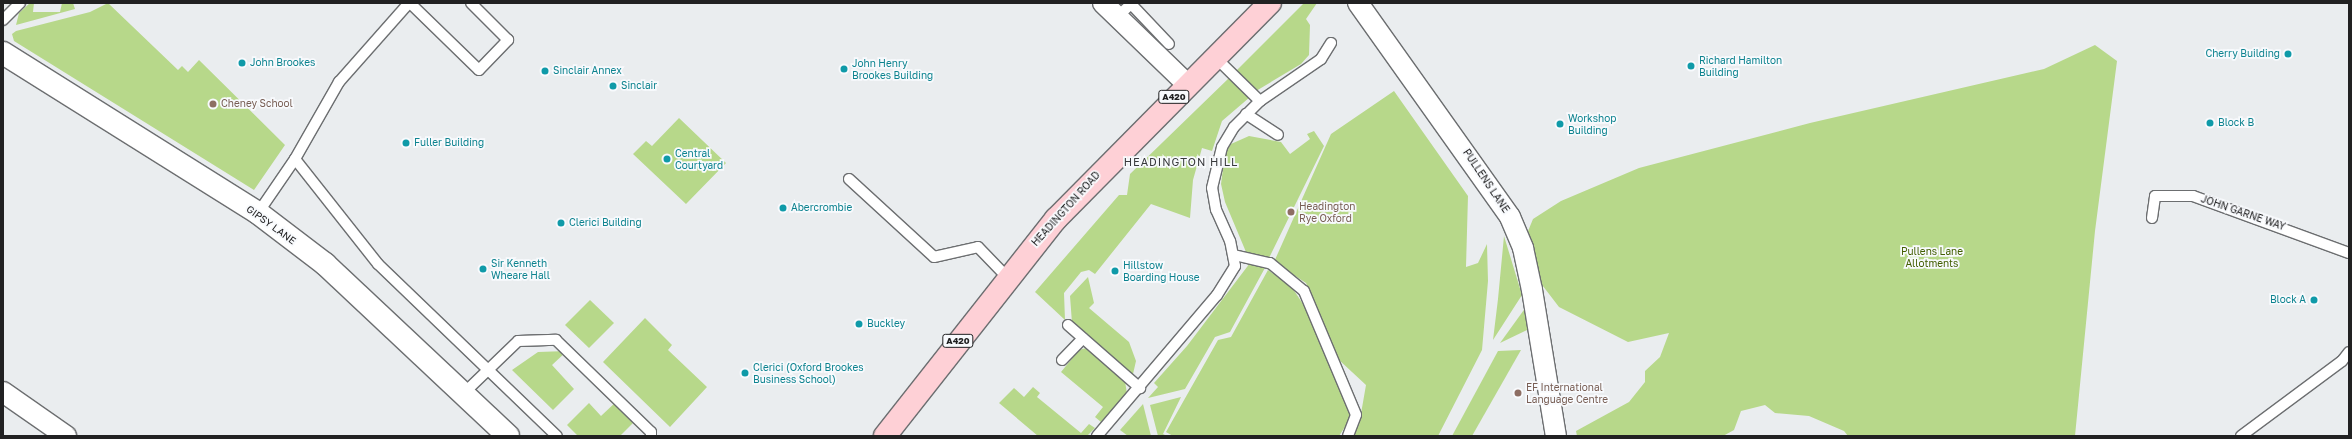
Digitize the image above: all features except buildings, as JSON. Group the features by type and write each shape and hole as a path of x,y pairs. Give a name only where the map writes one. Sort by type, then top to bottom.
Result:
{"main road":[{"name":"HEADINGTON ROAD","path":"885,436 1007,277 1080,192 1270,3"}],"street":[{"name":"PULLENS LANE","path":"1358,3 1510,217 1522,248 1532,290 1556,436"},
{"path":"1110,10 1187,84"},
{"name":"GIPSY LANE","path":"3,53 258,213 325,264 508,436"},
{"path":"3,392 66,436"}],"lane":[{"path":"3,20 20,3"},
{"path":"258,213 295,159 339,82 410,3 479,70 508,40 471,3"},
{"path":"1110,10 1131,4 1169,44"},
{"path":"1097,436 1140,388 1217,295 1235,266 1234,255 1216,210 1212,188 1222,147 1246,114 1260,101 1321,59 1331,43"},
{"path":"1215,57 1260,101"},
{"path":"1246,114 1278,135"},
{"path":"295,159 337,209 355,238 557,436"},
{"path":"849,179 934,257 978,248 1007,277"},
{"name":"JOHN GARNE WAY","path":"2152,218 2155,196 2193,196 2349,253"},
{"path":"1234,255 1270,264 1304,291 1356,415 1348,436"},
{"path":"1068,325 1140,388"},
{"path":"1062,360 1083,338"},
{"path":"464,393 518,341 556,340 651,432 651,436"},
{"path":"2241,436 2342,361 2349,352"}],"green space":[{"path":"30,3 34,3 33,12 60,12 62,3 73,3 75,9 16,25 19,13"},
{"path":"108,3 178,70 182,66 188,72 199,60 285,145 254,190 14,41 12,34 16,31 90,12"},
{"path":"1304,3 1317,3 1306,19 1310,25 1309,55 1301,64 1256,91 1236,71"},
{"name":"Pullens Lane Allotments","path":"2095,45 2117,61 2095,231 2075,436 1848,436 1844,431 1809,416 1775,413 1765,405 1741,411 1734,430 1723,436 1577,436 1576,431 1629,402 1645,382 1645,371 1660,357 1669,333 1628,342 1559,307 1536,277 1526,236 1533,219 1561,201 1639,168 1810,123 2044,69"},
{"path":"1230,77 1250,97 1222,121 1212,151 1202,148 1193,180 1190,218 1151,204 1095,274 1089,270 1081,272 1064,293 1065,320 1035,292 1119,195 1127,195 1130,174"},
{"path":"1394,91 1468,196 1466,267 1478,263 1487,244 1488,281 1482,350 1438,436 1352,436 1359,425 1366,385 1338,359 1306,283 1274,262 1331,134"},
{"path":"679,118 726,163 686,204 633,154 646,141 652,146"},
{"path":"1314,131 1324,146 1269,258 1246,252 1225,202 1221,184 1225,153 1231,144 1249,136 1281,142 1290,154 1310,139 1307,134"},
{"path":"1504,236 1522,295 1493,340 1498,299"},
{"path":"1250,263 1266,266 1230,332 1215,337 1185,389 1148,398 1158,387 1154,383 1187,346"},
{"path":"1268,270 1291,286 1311,316 1352,416 1339,436 1173,436 1166,432 1218,340 1231,337"},
{"path":"1088,277 1094,303 1089,308 1129,342 1136,361 1133,374 1072,323 1070,296"},
{"path":"590,300 614,323 589,348 565,325"},
{"path":"1526,307 1529,329 1500,343"},
{"path":"645,318 672,345 668,350 707,387 670,427 603,362"},
{"path":"1086,348 1125,381 1127,394 1101,422 1095,417 1103,407 1061,372 1079,350"},
{"path":"1521,350 1472,436 1452,436 1498,351"},
{"path":"567,351 552,365 574,389 553,410 512,370 538,352"},
{"path":"1033,387 1040,393 1037,397 1081,433 1089,424 1095,428 1087,436 1038,436 999,403 1014,388 1024,397"},
{"path":"1181,397 1163,434 1167,436 1158,436 1150,405"},
{"path":"618,400 637,419 620,436 578,436 567,425 589,403 601,416"},
{"path":"1143,404 1151,436 1128,436 1120,430"}],"place":[{"name":"Cherry Building","path":"2288,54"},
{"name":"John Brookes","path":"242,63"},
{"name":"Richard Hamilton Building","path":"1691,66"},
{"name":"John Henry Brookes Building","path":"844,69"},
{"name":"Sinclair Annex","path":"545,71"},
{"name":"Sinclair","path":"613,86"},
{"name":"Cheney School","path":"213,104"},
{"name":"Block B","path":"2210,123"},
{"name":"Workshop Building","path":"1560,124"},
{"name":"Fuller Building","path":"406,143"},
{"name":"Central Courtyard","path":"667,159"},
{"name":"Abercrombie","path":"783,208"},
{"name":"Headington Rye Oxford","path":"1291,212"},
{"name":"Clerici Building","path":"561,223"},
{"name":"Sir Kenneth Wheare Hall","path":"483,269"},
{"name":"Hillstow Boarding House","path":"1115,271"},
{"name":"Block A","path":"2314,300"},
{"name":"Buckley","path":"859,324"},
{"name":"Clerici (Oxford Brookes Business School)","path":"745,373"},
{"name":"EF International Language Centre","path":"1518,393"}],"district":[{"name":"HEADINGTON HILL","path":"1181,162"}]}
